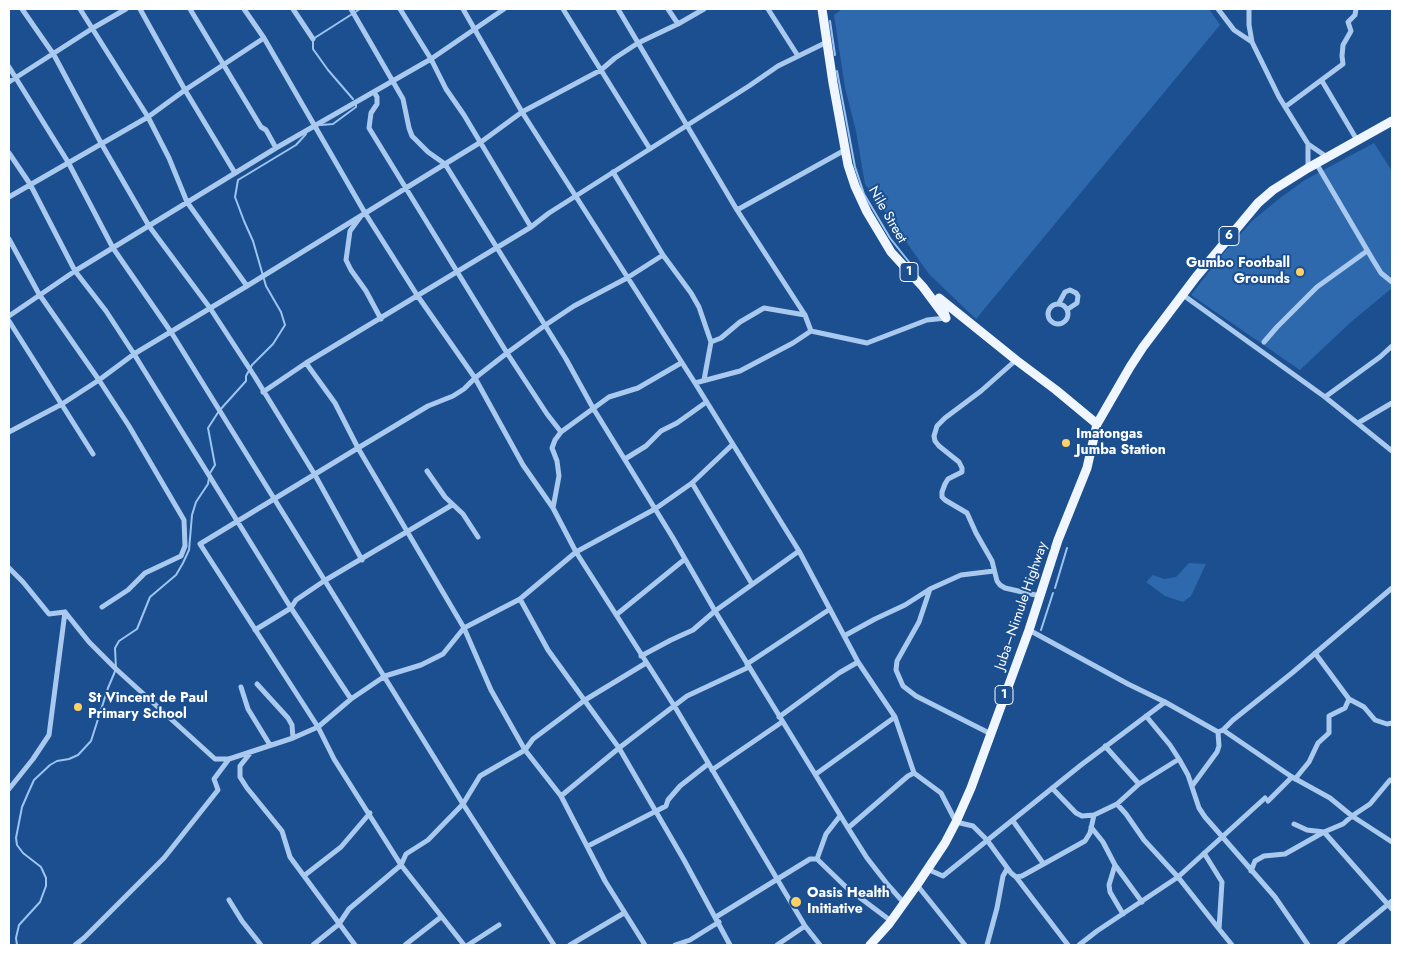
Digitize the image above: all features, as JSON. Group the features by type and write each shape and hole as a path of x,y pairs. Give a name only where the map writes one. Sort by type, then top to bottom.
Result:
{"main road":[{"name":"Nile Street","path":"822,9 845,150 855,186 877,230 891,252 923,287 946,318"},
{"name":"6","path":"1097,424 1143,347 1221,246 1258,203 1274,190 1312,166 1392,122"},
{"path":"946,318 939,298 1097,424"},
{"name":"Juba–Nimule Highway","path":"870,945 891,921 945,843 971,788 1029,630 1068,515 1087,468 1097,424"}],"street":[{"path":"22,9 54,55 101,143 149,226 210,308 314,475 362,560"},
{"path":"80,9 148,117 169,158 187,202 247,286"},
{"path":"9,82 126,9"},
{"path":"140,9 185,90 235,173"},
{"path":"190,9 260,127 266,130 276,148"},
{"path":"244,9 264,38 363,214 474,378 524,466 553,508 576,552 674,707 805,926 820,945"},
{"path":"293,9 313,39"},
{"path":"351,9 402,99 412,136 428,152 445,164 566,359 593,408 840,816 872,865 904,903"},
{"path":"400,9 431,59 446,89 481,142 531,227"},
{"path":"463,9 522,112 695,383 799,551 858,662 895,717 914,773 940,793 956,822 973,826 987,840 1007,869 1016,877 1068,945"},
{"path":"9,316 39,294 187,202 314,125 431,59 504,9"},
{"path":"563,9 650,149"},
{"path":"618,9 737,210 805,315 811,331"},
{"path":"668,9 678,24"},
{"path":"9,432 62,404 134,354 481,142 522,112 601,70 638,43 704,9"},
{"path":"768,9 798,56"},
{"path":"1218,9 1234,30 1252,42"},
{"path":"1249,9 1252,42 1285,107 1308,144 1312,166 1381,273 1392,282"},
{"path":"1285,107 1344,64 1342,56 1343,44 1351,31 1348,22 1355,15 1356,9"},
{"path":"9,197 148,117 264,38"},
{"path":"263,392 306,363 456,270 531,227 778,66 827,42"},
{"path":"9,67 68,162 113,248 170,332 463,804 554,945"},
{"path":"1322,81 1357,140"},
{"path":"374,92 377,97 377,104 371,113 369,128 507,353 547,414 562,432"},
{"path":"1308,144 1327,157"},
{"path":"737,210 845,150"},
{"path":"9,153 30,184 75,271 106,311 134,354 291,608 351,699"},
{"path":"613,172 663,255 699,306 711,342 704,380"},
{"path":"363,214 350,231 346,260 366,290 381,318"},
{"path":"9,239 39,294 99,380 153,466 184,520 186,538 184,551 181,556 145,573 128,590 102,607"},
{"path":"1264,342 1318,287 1368,251"},
{"path":"464,945 401,865 370,813 334,759 318,727 200,544 428,406 453,396 544,326 574,306 627,278 663,255"},
{"path":"1059,303 1065,292 1070,290 1076,292 1078,296 1077,303 1068,309"},
{"path":"1184,295 1325,397 1392,451"},
{"path":"1059,303 1068,309 1068,317 1065,322 1058,324 1052,322 1048,316 1049,310 1053,305 1059,303"},
{"path":"711,342 721,338 740,322 764,308 805,315"},
{"path":"695,383 740,371 793,343 811,331 867,343 926,320 946,318"},
{"path":"9,322 93,454"},
{"path":"1325,397 1392,346"},
{"path":"1016,360 981,391 945,418 937,426 934,436 939,446 959,462 962,468 959,474 948,479 942,492 942,497 967,513 989,555 1000,585 1040,596"},
{"path":"306,363 335,403 358,448 406,532 464,628 491,690 525,750 561,796 605,880 645,945"},
{"path":"553,508 559,476 557,461 552,448 555,440 562,432 609,397 638,388 681,363"},
{"path":"625,458 646,446 661,431 677,423 704,403"},
{"path":"1358,423 1392,403"},
{"path":"65,612 89,642 116,669 211,756 219,760 229,759 293,738 318,727 351,699 384,676 421,665 443,654 464,628 520,598 576,552 654,509 692,483 732,445"},
{"path":"427,471 445,497 463,514 478,537"},
{"path":"692,483 752,584"},
{"path":"255,630 291,608 296,600 324,581 452,505"},
{"path":"641,656 693,630 715,611 799,551"},
{"path":"616,615 685,559"},
{"path":"9,568 49,614 65,612"},
{"path":"844,636 905,605 930,589 961,575 994,571"},
{"path":"1192,786 1217,752 1220,746 1220,731 1392,588"},
{"path":"930,589 919,622 896,661 896,670 903,686 916,696 991,734"},
{"path":"520,598 548,650 619,748 730,945"},
{"path":"561,796 619,748 687,696 748,666 830,609"},
{"path":"9,788 33,759 49,735 65,612"},
{"path":"1029,630 1220,731 1293,778 1330,798 1352,816 1392,842"},
{"path":"1315,653 1349,699 1364,706 1375,720 1387,724 1392,723"},
{"path":"712,770 839,673 858,662"},
{"path":"312,945 338,924 349,909 401,865 406,854 428,840 463,804 480,776 525,750 533,738 585,700 646,663"},
{"path":"257,684 288,718 292,725 293,738"},
{"path":"241,687 248,710 270,746"},
{"path":"1079,945 1178,877 1222,836 1293,778 1309,762 1318,743 1330,731 1329,716 1347,706 1349,699"},
{"path":"928,869 944,876 1105,746 1164,702"},
{"path":"1146,716 1179,759 1192,786 1199,808 1205,817 1279,904 1308,945"},
{"path":"816,774 895,717"},
{"path":"1105,746 1139,784"},
{"path":"252,751 240,766 240,777 282,830 290,857 355,945"},
{"path":"75,945 164,858 218,790 214,779 229,759"},
{"path":"1052,788 1082,816 1094,815 1117,804 1139,784 1179,759"},
{"path":"588,846 666,806 668,800 680,786 708,764"},
{"path":"848,828 908,776 914,773"},
{"path":"1251,870 1256,861 1264,856 1285,854 1324,832 1343,824 1370,804 1392,780"},
{"path":"1117,804 1144,840 1178,877 1232,945"},
{"path":"305,875 341,846 370,813"},
{"path":"1016,877 1022,876 1085,841 1094,815"},
{"path":"817,859 826,834 840,816"},
{"path":"1013,820 1043,863"},
{"path":"1294,824 1306,830 1324,832 1391,904 1342,944"},
{"path":"1091,827 1104,842 1115,865 1142,902"},
{"path":"1204,854 1219,876 1223,886 1219,929"},
{"path":"675,945 690,940 810,859 817,859 847,888 891,921"},
{"path":"1115,865 1109,885 1110,892 1123,914"},
{"path":"986,945 997,908 1001,884 1007,869"},
{"path":"917,885 965,945"},
{"path":"229,900 242,921 261,945"},
{"path":"570,945 624,913"},
{"path":"405,945 441,917"},
{"path":"468,945 499,925"},
{"path":"777,945 805,926"}],"shaded area":[{"path":"842,9 1209,9 1220,25 976,319 929,274 865,184 856,131 845,88 834,15"},
{"name":"Gumbo Football Grounds","path":"1374,143 1392,171 1392,288 1351,322 1300,370 1191,295 1221,256 1252,221 1305,180"},
{"path":"1189,563 1206,564 1191,596 1183,602 1165,596 1146,582 1153,575 1164,579 1176,577"}],"waterway":[{"path":"353,99 313,49 313,39 360,9"},
{"path":"830,21 835,55"},
{"path":"837,71 855,167 864,194 890,238 913,267"},
{"path":"321,125 333,124 356,107 356,105"},
{"path":"210,473 215,465 208,428 219,411 246,381 246,376 252,365 273,344 285,325 281,312 266,286 253,241 235,197 238,180 296,145 306,134"},
{"path":"17,945 16,938 19,925 40,902 46,886 46,878 41,867 23,853 17,845 16,838 22,807 34,780 57,761 78,755 91,741 116,669 115,648 119,641 137,629 150,597 176,575 183,563 189,550 192,515 196,502 208,484 209,478"},
{"path":"1055,588 1067,548"},
{"path":"1041,630 1053,593"}],"place":[{"name":"Gumbo Football Grounds","path":"1300,272"},
{"name":"Imatongas Jumba Station","path":"1066,443"},
{"name":"St Vincent de Paul Primary School","path":"78,707"},
{"name":"Oasis Health Initiative","path":"796,902"}]}
